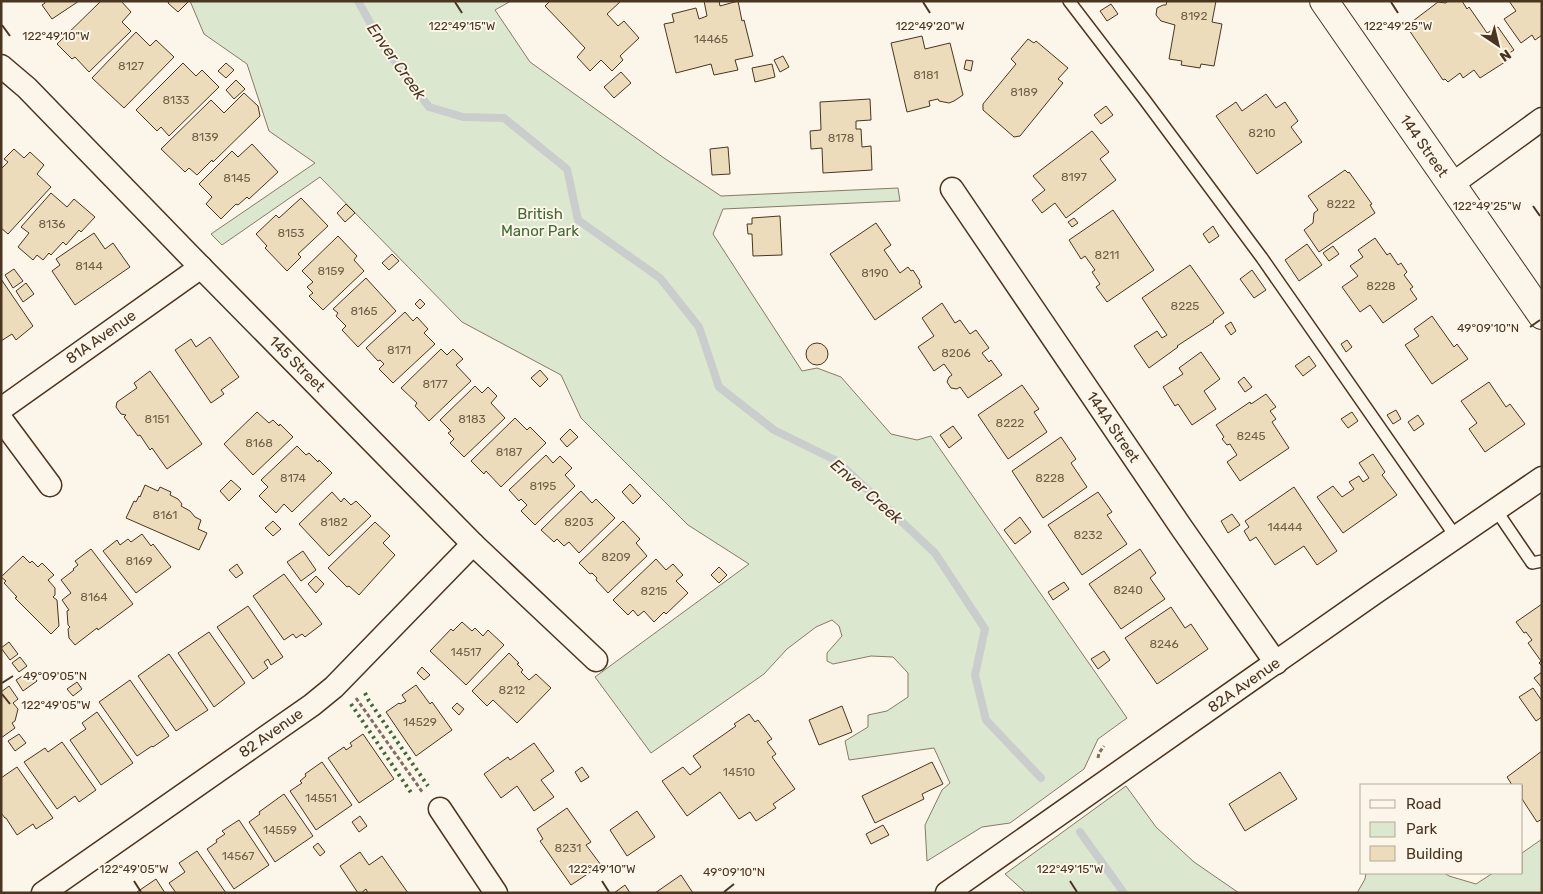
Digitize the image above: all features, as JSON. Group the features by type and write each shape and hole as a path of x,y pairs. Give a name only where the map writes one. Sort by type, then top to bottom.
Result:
{"main road":[{"name":"144 Street","path":"1324,1 1542,315"}],"street":[{"name":"145 Street","path":"1,66 27,88 473,544 596,660"},
{"path":"1451,185 1542,120"},
{"name":"144A Street","path":"952,189 1175,519 1276,663"},
{"name":"81A Avenue","path":"1,409 201,267"},
{"path":"1,419 50,485"},
{"name":"82A Avenue","path":"947,893 1542,478"},
{"name":"82 Avenue","path":"43,893 312,705 334,687 473,544"},
{"path":"440,810 496,893"}],"lane":[{"path":"1069,1 1262,258 1456,537"},
{"path":"1496,510 1532,563 1542,561"}],"path":[{"path":"352,693 423,794"}],"green space":[{"name":"British Manor Park","path":"190,1 511,1 495,10 530,62 664,158 721,196 898,188 900,201 723,209 713,234 802,371 817,368 841,377 891,434 917,440 931,436 1127,718 1098,739 1084,769 1010,823 982,827 927,861 925,825 942,790 950,783 934,748 849,760 845,741 868,727 868,715 887,711 908,697 908,673 893,657 871,656 833,664 827,661 827,653 842,636 839,626 832,620 816,627 787,649 764,674 651,753 595,677 749,564 688,525 581,418 561,375 462,322 320,177 222,245 211,234 315,163 269,131 247,64 204,34"},
{"path":"1126,786 1156,827 1194,862 1239,893 1026,893 1005,874"},
{"path":"1542,839 1542,893 1357,893 1366,874 1446,874 1476,884 1491,874 1523,874 1523,852"}],"building":[{"path":"44,1 79,1 52,19 42,5 45,3"},
{"path":"101,1 121,1 131,12 122,22 131,31 89,72 75,57 72,59 57,44"},
{"path":"169,1 188,2 178,12 168,3"},
{"path":"550,1 621,1 607,14 618,26 624,21 639,38 620,56 623,60 612,71 601,60 590,71 577,57 585,48 545,6"},
{"path":"704,1 719,1 720,6 738,1 753,56 735,60 738,70 714,75 711,64 676,73 664,24 674,22 672,14 696,8 699,19 707,16"},
{"path":"1167,1 1216,1 1212,22 1222,24 1214,66 1201,64 1200,68 1181,65 1182,61 1169,59 1175,25 1161,21 1156,15 1157,8 1166,5"},
{"path":"1448,1 1462,1 1467,9 1469,7 1487,33 1498,27 1514,50 1502,58 1505,62 1480,78 1474,70 1463,78 1460,73 1448,82 1445,79 1443,80 1409,30 1412,28 1409,24 1438,2 1446,3"},
{"path":"1509,1 1542,1 1542,35 1535,40 1532,35 1521,43 1504,19 1516,11"},
{"path":"1111,4 1118,14 1107,21 1100,11"},
{"path":"136,32 150,46 156,40 174,57 124,108 92,78"},
{"path":"922,36 925,49 950,43 963,95 949,103 939,101 938,99 929,101 930,106 907,112 891,43"},
{"path":"1028,39 1034,43 1036,41 1068,68 1058,79 1063,83 1020,136 1014,137 983,110 983,104 1016,64 1011,59"},
{"path":"783,56 789,67 780,72 774,60"},
{"path":"966,60 973,61 971,71 964,69"},
{"path":"183,63 196,76 202,70 219,87 169,136 161,127 157,131 136,110"},
{"path":"226,63 234,70 226,78 218,71"},
{"path":"772,64 775,77 755,82 752,68"},
{"path":"621,72 631,83 614,98 604,87"},
{"path":"236,80 245,89 234,99 226,90"},
{"path":"244,93 258,106 260,116 197,175 189,168 185,172 161,149 211,100 224,113"},
{"path":"1266,94 1276,108 1285,102 1298,121 1291,127 1302,142 1257,174 1216,116 1236,102 1242,111"},
{"path":"870,99 871,120 856,121 856,129 861,129 862,147 871,146 872,170 823,173 822,148 811,149 810,131 821,130 820,102"},
{"path":"1106,106 1113,115 1101,124 1094,115"},
{"path":"1092,131 1109,152 1100,159 1116,180 1066,218 1055,203 1042,213 1032,200 1045,190 1033,176"},
{"path":"252,144 278,172 249,199 247,197 238,205 236,204 221,219 206,204 212,197 199,184 232,151 238,157"},
{"path":"728,147 730,174 712,175 710,149"},
{"path":"14,149 24,158 30,152 44,165 37,174 51,187 8,234 1,228 1,169 8,162 4,159"},
{"path":"1345,170 1349,172 1372,204 1370,205 1375,213 1319,252 1304,230 1313,223 1314,213 1318,210 1308,196"},
{"path":"51,193 67,207 74,199 95,217 81,232 79,230 66,245 63,242 51,255 49,253 43,260 37,255 33,260 18,247 29,233 21,227"},
{"path":"301,198 328,226 298,254 301,257 287,271 265,248 267,246 256,234 276,215 279,218"},
{"path":"346,204 355,213 345,222 337,213"},
{"path":"1113,210 1154,270 1107,302 1096,287 1100,284 1092,272 1095,270 1085,256 1081,259 1069,240"},
{"path":"780,216 782,255 753,256 752,234 748,234 747,224 752,224 752,218"},
{"path":"1074,218 1078,223 1072,227 1068,222"},
{"path":"876,223 891,245 884,250 900,273 908,267 911,271 913,270 922,287 875,320 830,254"},
{"path":"1213,226 1219,236 1209,243 1203,234"},
{"path":"94,233 105,249 113,243 130,267 75,305 52,271 60,265 56,259"},
{"path":"338,236 357,256 354,260 364,271 323,310 309,296 313,293 307,287 313,282 302,271"},
{"path":"1375,238 1387,255 1390,253 1398,265 1401,263 1407,272 1404,275 1413,287 1410,289 1417,299 1383,323 1370,305 1360,312 1342,287 1358,276 1350,266 1363,257 1358,250"},
{"path":"1307,244 1322,265 1299,281 1285,260"},
{"path":"1333,246 1339,254 1329,261 1323,253"},
{"path":"392,254 399,261 389,270 382,263"},
{"path":"1190,265 1224,313 1149,368 1134,346 1157,331 1162,338 1167,335 1142,298"},
{"path":"14,269 23,281 13,288 5,275"},
{"path":"1252,270 1266,290 1254,298 1240,279"},
{"path":"366,278 396,311 358,347 342,330 346,326 336,316 338,313 333,309"},
{"path":"1,279 33,326 16,340 12,334 1,341"},
{"path":"26,283 34,294 23,302 16,291"},
{"path":"420,299 425,304 420,309 415,304"},
{"path":"942,303 955,323 960,320 970,334 976,330 989,348 982,353 989,362 991,360 1002,375 968,398 960,387 957,389 951,388 947,382 952,375 944,364 934,371 918,347 934,336 922,318"},
{"path":"405,312 413,321 417,317 428,329 424,333 435,344 393,383 379,369 384,364 380,360 378,361 366,348"},
{"path":"1432,316 1454,347 1457,344 1468,359 1432,384 1405,345 1419,336 1414,329"},
{"path":"1231,322 1236,331 1231,335 1225,326"},
{"path":"210,337 239,377 221,390 224,394 211,403 175,350 191,339 196,347"},
{"path":"1347,340 1352,347 1346,352 1341,344"},
{"path":"817,343 825,346 828,354 825,362 817,365 809,362 806,354 809,346"},
{"path":"441,349 447,355 453,349 463,359 456,365 471,381 429,421 415,406 417,403 401,388"},
{"path":"1201,352 1220,379 1204,391 1216,409 1192,425 1178,404 1175,406 1163,387 1183,374 1179,368"},
{"path":"1309,356 1316,366 1303,376 1295,366"},
{"path":"540,370 548,379 540,387 531,378"},
{"path":"150,371 202,444 167,469 152,448 150,450 140,435 138,436 124,417 126,415 121,414 116,407 117,402 137,388 134,383"},
{"path":"1244,377 1252,387 1245,392 1238,382"},
{"path":"1489,382 1506,407 1510,404 1525,424 1485,452 1469,429 1477,423 1461,401"},
{"path":"1022,385 1039,409 1034,412 1047,432 1008,459 978,415"},
{"path":"475,386 482,393 488,387 497,396 491,403 505,418 464,457 450,443 454,439 448,433 451,431 440,420"},
{"path":"1266,394 1276,407 1270,411 1276,419 1272,422 1289,448 1240,481 1227,462 1237,455 1230,444 1227,445 1222,439 1224,437 1216,425 1250,402 1251,404"},
{"path":"1396,410 1401,419 1393,424 1387,415"},
{"path":"257,412 269,423 273,420 279,426 280,424 293,437 253,475 224,444"},
{"path":"1352,412 1358,421 1348,428 1341,419"},
{"path":"1418,415 1424,424 1414,431 1408,422"},
{"path":"515,418 527,430 530,427 546,443 501,487 486,471 484,474 471,461"},
{"path":"953,426 962,438 949,448 940,435"},
{"path":"570,429 578,437 567,447 560,439"},
{"path":"1061,437 1076,459 1071,463 1087,487 1043,518 1012,471"},
{"path":"297,446 306,455 309,453 318,462 319,460 332,473 292,512 284,504 276,513 259,496 268,487 261,480"},
{"path":"1373,454 1385,472 1382,475 1397,495 1343,533 1317,497 1333,486 1342,497 1354,489 1349,482 1359,476 1363,482 1369,478 1359,463"},
{"path":"546,455 553,463 560,456 572,468 565,475 575,486 535,525 521,511 527,505 521,499 519,501 509,490"},
{"path":"231,480 241,489 229,501 220,491"},
{"path":"630,484 641,496 633,504 622,492"},
{"path":"145,485 158,491 160,487 171,492 170,495 178,499 182,504 181,506 201,520 198,529 207,533 199,550 126,518 134,501 136,502 140,497"},
{"path":"1294,487 1337,551 1317,565 1304,546 1275,565 1256,537 1250,541 1244,531 1249,527 1245,521"},
{"path":"581,491 592,503 596,499 615,518 579,553 569,542 564,546 557,539 554,542 541,530"},
{"path":"332,492 341,502 344,498 351,505 356,501 371,516 329,556 299,524"},
{"path":"1098,492 1112,512 1107,515 1127,544 1082,575 1048,525"},
{"path":"1232,514 1240,525 1228,533 1221,521"},
{"path":"1020,517 1031,532 1015,544 1004,530"},
{"path":"273,521 281,529 273,536 265,528"},
{"path":"623,521 640,539 636,543 647,556 608,593 596,580 597,578 579,563"},
{"path":"375,522 390,536 383,543 395,555 359,595 349,586 347,587 328,568"},
{"path":"142,534 151,546 153,544 171,567 136,593 103,551 117,540 120,545 128,539 131,542"},
{"path":"91,549 133,604 75,645 69,638 68,629 70,627 68,625 67,611 69,610 62,600 71,593 61,580 78,565 75,561"},
{"path":"1140,549 1156,573 1150,578 1165,599 1121,629 1089,584"},
{"path":"303,551 316,570 301,581 287,562"},
{"path":"23,556 30,563 32,561 38,567 42,563 54,575 48,580 55,588 55,595 53,597 57,600 59,626 51,634 15,598 17,597 1,577"},
{"path":"656,559 666,570 673,564 683,575 676,581 688,593 666,614 664,612 654,622 644,611 638,616 633,610 628,615 613,600"},
{"path":"237,564 243,573 236,578 229,570"},
{"path":"719,567 727,575 719,583 711,575"},
{"path":"284,574 322,624 305,637 302,634 296,638 293,634 284,640 253,596"},
{"path":"316,576 324,584 316,593 308,584"},
{"path":"1064,582 1069,589 1053,600 1048,592"},
{"path":"1542,604 1542,666 1539,663 1541,661 1528,643 1532,640 1516,622"},
{"path":"248,606 283,657 271,665 268,659 264,662 268,668 253,679 217,627"},
{"path":"1171,607 1185,628 1191,624 1208,649 1157,684 1125,638"},
{"path":"462,622 472,631 475,628 483,636 488,630 504,645 466,685 430,651 451,629 453,631"},
{"path":"209,632 245,683 214,707 178,653"},
{"path":"9,642 18,654 10,660 1,648"},
{"path":"1104,651 1110,660 1098,669 1091,659"},
{"path":"509,653 519,663 517,664 523,670 521,672 529,680 536,674 551,688 517,723 493,700 487,706 472,691"},
{"path":"169,654 208,710 176,731 138,676"},
{"path":"20,657 27,666 19,672 12,663"},
{"path":"422,667 430,675 424,680 417,673"},
{"path":"30,671 37,681 23,691 16,680"},
{"path":"1542,672 1542,688 1534,678"},
{"path":"130,680 169,736 137,756 99,702"},
{"path":"77,682 82,689 73,696 67,689"},
{"path":"416,685 430,704 432,702 452,730 416,756 386,712 399,703 406,701 402,695"},
{"path":"9,686 18,699 13,703 18,709 15,721 12,723 15,728 1,738 1,692"},
{"path":"1533,688 1542,701 1542,717 1536,721 1519,697"},
{"path":"457,703 464,709 459,715 452,708"},
{"path":"842,706 852,732 819,745 809,720"},
{"path":"97,712 133,763 101,785 70,740 86,729 82,723"},
{"path":"749,714 755,722 758,720 772,739 767,742 776,754 772,757 795,789 773,804 776,808 756,821 750,812 739,819 720,792 687,816 662,781 683,767 690,775 701,767 693,756 736,726 734,724"},
{"path":"19,734 26,743 15,751 8,741"},
{"path":"363,734 394,779 359,803 328,758 344,747 346,750 352,746 350,743"},
{"path":"62,742 96,790 79,802 75,796 57,809 24,762 45,748 48,752"},
{"path":"534,743 554,771 541,780 554,797 534,811 517,786 501,798 484,774 508,757 510,760"},
{"path":"1542,751 1542,819 1537,822 1523,801 1523,784 1511,784 1507,777"},
{"path":"322,762 352,805 316,830 290,791 302,783 300,781 306,776 305,774"},
{"path":"932,762 943,784 922,794 924,799 875,823 862,796"},
{"path":"17,767 53,818 36,829 33,824 17,835 1,813 1,778"},
{"path":"582,767 589,777 581,782 575,772"},
{"path":"1280,772 1297,799 1245,831 1229,804"},
{"path":"284,794 313,836 275,862 249,822 260,814 259,812"},
{"path":"567,808 591,842 586,845 601,865 571,885 540,841 543,839 537,829"},
{"path":"637,811 655,837 627,856 610,830"},
{"path":"360,816 367,826 359,832 352,822"},
{"path":"239,820 269,865 234,889 207,849 225,834 222,831"},
{"path":"883,825 889,835 871,844 866,834"},
{"path":"318,843 325,852 320,856 313,847"},
{"path":"197,851 226,893 176,893 169,883 185,872 179,863"},
{"path":"360,852 369,865 382,856 408,893 368,893 366,889 358,893 340,866"},
{"path":"681,875 693,893 655,893"},
{"path":"156,879 165,893 137,892"},
{"path":"625,885 630,893 614,893"}],"waterway":[{"name":"Enver Creek","path":"358,1 382,44 429,107 463,117 504,118 567,169 578,220 660,278 699,327 719,387 774,430 837,461 935,553 985,629 975,675 986,720 1041,778"},
{"name":"Enver Creek","path":"1080,832 1124,893"}],"hedge":[{"path":"365,693 428,786"},
{"path":"351,704 412,794"}]}
